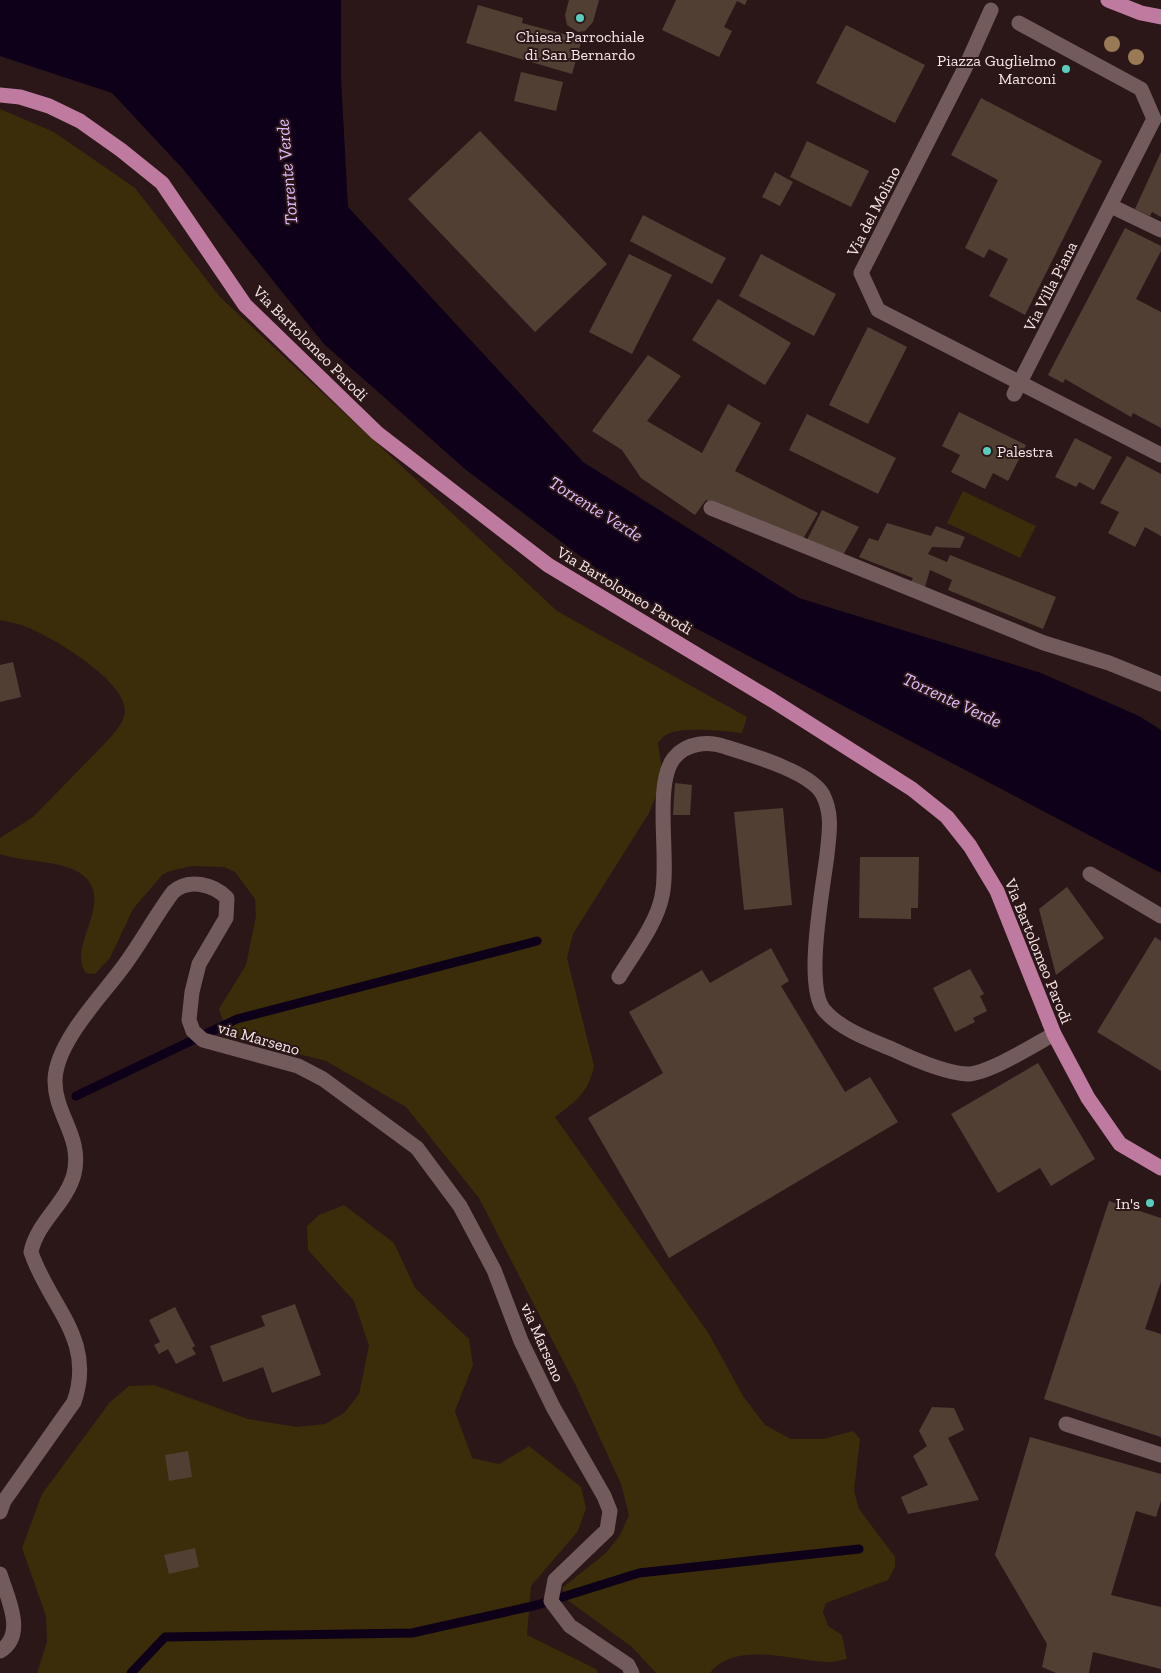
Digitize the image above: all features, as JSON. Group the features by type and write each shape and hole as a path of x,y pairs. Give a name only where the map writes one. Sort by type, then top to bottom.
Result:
{"main road":[{"path":"1108,0 1141,14 1161,17"},
{"name":"Via Bartolomeo Parodi","path":"0,95 20,97 49,106 80,121 122,150 162,183 245,305 377,433 548,564 772,700 904,784 947,817 970,846 997,891 1054,1034 1088,1098 1120,1144 1161,1168"}],"street":[{"name":"Via del Molino","path":"992,10 966,66 861,273 878,310 1017,388"},
{"name":"Via Villa Piana","path":"1017,388 1154,119 1141,89 1019,23"},
{"path":"1111,206 1161,230"},
{"path":"1017,388 1161,454"},
{"path":"711,508 1044,643 1109,664 1161,684"},
{"path":"619,977 649,927 662,897 665,786 673,759 684,748 712,744 725,746 794,772 813,783 823,795 830,821 814,969 818,1000 835,1019 862,1036 894,1050 955,1072 967,1074 995,1064 1054,1034"},
{"path":"1090,874 1161,916"},
{"name":"via Marseno","path":"0,1512 4,1501 70,1408 79,1388 79,1358 74,1334 43,1280 31,1252 38,1231 68,1189 76,1162 76,1146 56,1094 55,1077 71,1037 124,966 173,892 184,885 205,885 227,898 227,912 200,964 192,992 188,1020 190,1026 203,1040 298,1066 323,1079 417,1148 460,1206 494,1270 521,1341 549,1399 586,1460 610,1511 607,1530 555,1580 551,1601 570,1626 628,1665 632,1673"},
{"path":"1066,1424 1161,1455"},
{"path":"0,1574 15,1626 13,1637 8,1647 0,1652"}],"shaded area":[{"path":"0,109 54,132 135,188 220,297 557,611 747,717 742,733 703,730 673,732 665,736 658,743 663,778 649,813 573,934 567,958 594,1066 585,1090 555,1117 709,1334 743,1396 765,1425 791,1439 823,1439 853,1431 860,1439 854,1491 859,1509 895,1557 895,1567 888,1580 826,1603 823,1612 828,1626 842,1635 847,1659 828,1662 782,1656 750,1655 734,1657 721,1663 710,1673 656,1673 632,1647 566,1599 562,1588 606,1553 620,1535 629,1515 621,1484 576,1386 479,1198 406,1107 326,1061 240,1039 224,1022 219,1009 246,965 256,916 255,899 235,872 224,867 192,866 170,871 162,875 133,909 110,958 95,974 86,973 82,963 84,939 94,902 93,890 87,879 69,868 0,854 0,838 33,817 111,737 122,721 125,710 122,698 113,686 101,674 71,651 41,633 22,625 0,620"},
{"path":"963,491 1036,526 1020,558 947,523"},
{"path":"344,1205 394,1243 415,1288 469,1339 473,1365 455,1411 472,1458 499,1464 529,1446 581,1487 586,1508 578,1531 531,1586 527,1635 596,1669 598,1673 37,1673 47,1642 46,1616 22,1548 42,1494 110,1402 129,1386 154,1385 248,1419 297,1427 325,1424 344,1413 359,1394 369,1346 354,1301 308,1250 307,1226 319,1215"}],"water":[{"name":"Torrente Verde","path":"0,0 341,0 341,78 348,207 583,462 799,598 1041,673 1139,716 1161,730 1161,873 629,593 465,469 324,344 183,169 112,93 0,56"}],"building":[{"name":"Chiesa Parrochiale di San Bernardo","path":"569,0 599,0 593,22 585,31 578,32 567,25 565,15"},
{"path":"676,0 747,0 745,5 737,1 724,27 732,31 719,57 662,30"},
{"path":"478,5 523,18 522,23 582,39 572,74 466,43"},
{"path":"846,25 925,65 895,123 816,83"},
{"path":"521,72 563,82 556,111 514,101"},
{"path":"981,98 1102,161 1025,315 989,296 1008,259 989,249 984,258 965,248 998,180 951,155"},
{"path":"480,131 607,264 535,332 408,199"},
{"path":"807,141 869,171 851,207 790,177"},
{"path":"1161,152 1161,217 1152,212 1150,216 1135,209"},
{"path":"775,172 793,182 780,206 762,197"},
{"path":"643,215 726,258 712,284 630,241"},
{"path":"1125,228 1161,246 1161,251 1136,299 1161,312 1161,428 1133,413 1131,417 1065,379 1063,383 1048,375"},
{"path":"629,254 672,275 632,354 589,332"},
{"path":"761,254 836,294 814,336 739,296"},
{"path":"718,299 791,343 765,385 692,340"},
{"path":"868,327 907,347 868,424 829,405"},
{"path":"648,355 681,376 647,421 702,453 728,404 761,423 735,471 818,513 803,539 723,509 706,500 695,515 641,478 622,450 592,431"},
{"name":"Palestra","path":"959,412 1026,445 1008,481 993,473 985,489 951,472 960,455 942,446"},
{"path":"807,414 896,458 878,494 789,450"},
{"path":"1075,438 1112,457 1094,490 1079,482 1076,487 1055,477"},
{"path":"1127,456 1161,474 1161,536 1145,527 1135,547 1108,533 1119,512 1100,503"},
{"path":"822,510 859,527 842,557 807,540"},
{"path":"887,523 931,536 936,526 965,537 960,548 932,547 928,554 947,562 950,555 1056,597 1043,629 948,590 952,580 930,570 925,587 911,582 913,578 859,557 869,538 878,541"},
{"path":"13,662 21,697 0,702 0,665"},
{"path":"675,783 692,785 690,815 673,815"},
{"path":"783,808 792,905 744,910 734,812"},
{"path":"860,857 919,857 918,908 911,908 911,919 859,918"},
{"path":"1067,887 1104,938 1056,975 1039,909"},
{"path":"1155,937 1161,941 1161,1071 1097,1032"},
{"path":"771,948 789,981 781,986 845,1092 870,1077 898,1122 669,1258 588,1118 663,1073 629,1012 702,970 710,983"},
{"path":"970,969 984,994 980,996 987,1011 973,1018 975,1022 955,1032 933,988"},
{"path":"1038,1063 1095,1159 1051,1186 1040,1168 998,1193 951,1114"},
{"path":"1109,1201 1161,1218 1161,1282 1145,1329 1161,1334 1161,1437 1044,1399"},
{"path":"295,1304 321,1375 272,1393 263,1367 223,1382 210,1346 265,1326 261,1316"},
{"path":"175,1307 195,1346 192,1348 196,1354 176,1364 168,1349 159,1354 154,1345 160,1342 149,1320"},
{"path":"932,1407 954,1408 964,1430 948,1438 979,1500 908,1514 901,1497 928,1485 913,1456 927,1446 919,1431"},
{"path":"1030,1437 1161,1474 1161,1501 1156,1517 1136,1511 1111,1595 1161,1607 1161,1669 1093,1652 1089,1673 1056,1673 1042,1667 1047,1644 995,1555"},
{"path":"188,1451 192,1477 169,1481 165,1455"},
{"path":"195,1548 199,1567 169,1574 164,1555"}],"waterway":[{"path":"76,1096 237,1019 537,941"},
{"path":"131,1673 165,1637 412,1633 537,1605 639,1573 859,1549"}],"place":[{"name":"Chiesa Parrochiale di San Bernardo","path":"580,18"},
{"name":"Piazza Guglielmo Marconi","path":"1066,69"},
{"name":"Palestra","path":"987,451"},
{"name":"In's","path":"1150,1203"}]}
